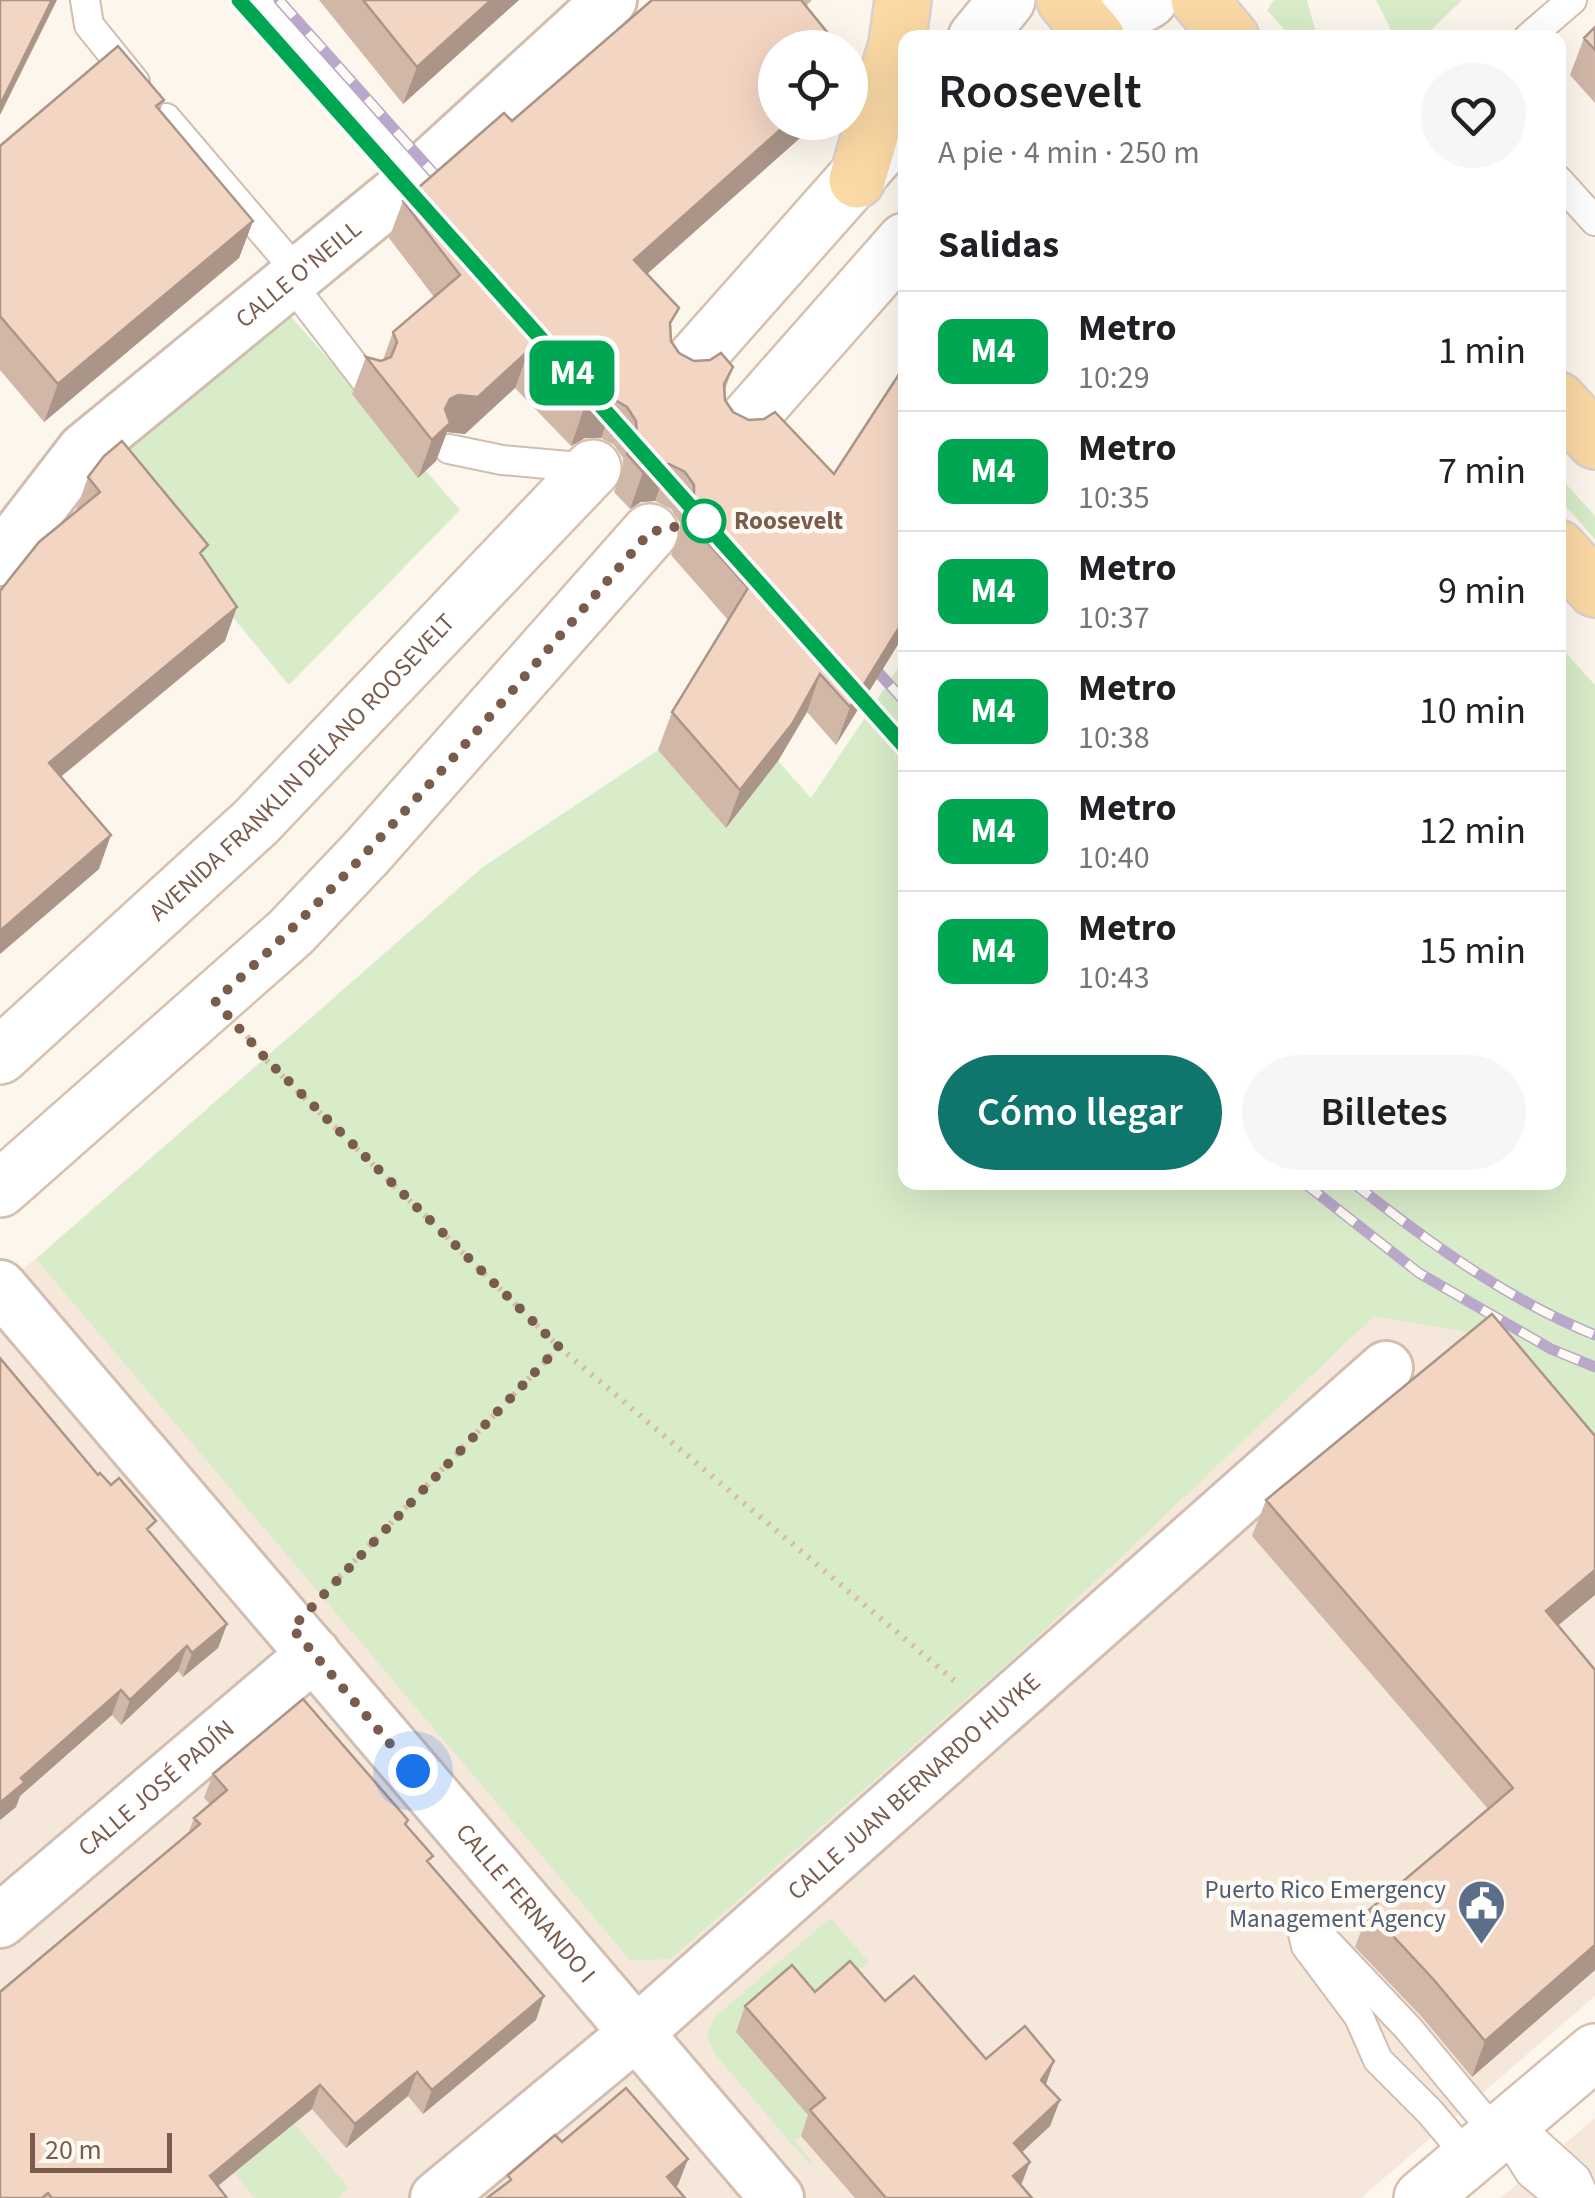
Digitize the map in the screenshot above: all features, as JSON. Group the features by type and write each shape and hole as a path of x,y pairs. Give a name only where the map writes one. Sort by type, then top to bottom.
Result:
{"main road":[{"path":"899,30 904,0"},
{"path":"983,30 1007,0"},
{"path":"1090,21 1149,0"},
{"path":"1199,0 1223,30"},
{"path":"857,180 898,38"},
{"path":"687,368 898,130"},
{"path":"741,428 898,249"},
{"path":"1566,409 1595,441"},
{"name":"AVENIDA FRANKLIN DELANO ROOSEVELT","path":"0,1056 256,822 592,468"},
{"path":"0,1190 290,933 366,853 650,532"},
{"path":"1566,557 1595,589"},
{"path":"1422,2198 1595,2052"}],"street":[{"name":"CALLE O'NEILL","path":"0,559 84,450 418,176 610,0"},
{"name":"CALLE FERNANDO I","path":"0,1287 777,2198"},
{"name":"CALLE JUAN BERNARDO HUYKE","path":"436,2198 635,2034 1386,1368"},
{"name":"CALLE JOSÉ PADÍN","path":"0,1921 303,1641"}],"lane":[{"path":"85,0 88,24 294,277 366,381"},
{"path":"257,0 418,176"},
{"path":"1537,30 1572,0"},
{"path":"1566,189 1595,221"},
{"path":"449,448 502,460 592,468"},
{"path":"1560,2198 1495,2136 1396,2015 1321,1936 1302,1929 1306,1946 1360,2017 1378,2060 1430,2112 1495,2136 1576,2178 1585,2198"}],"path":[{"path":"215,1001 266,1059 559,1347 996,1714"},
{"path":"303,1641 559,1347"}],"shaded area":[{"path":"778,761 898,1159 898,1190 935,1190 1479,1334 1595,1455 1595,1996 1361,2198 0,2198 0,1285 36,1259 483,867 726,828"},
{"path":"1595,2118 1595,2198 1500,2198 1530,2173"}],"green space":[{"path":"1274,0 1307,0 1315,30 1285,30 1267,10"},
{"path":"1376,0 1462,0 1431,30 1391,30"},
{"path":"288,313 460,510 289,685 105,463"},
{"path":"1566,484 1595,516 1595,539 1566,507"},
{"path":"1566,653 1595,685 1595,1455 1479,1334 1374,1316 1036,1638 671,1959 630,1960 36,1259 483,867 658,750 778,761 811,798 898,668 898,1190 1566,1190"},
{"path":"830,1918 869,1962 806,2018 816,2124 795,2141 812,2161 809,2164 715,2054 707,2036 713,2019"},
{"path":"234,2052 349,2188 337,2198 255,2198 234,2173 258,2154 242,2134"}],"building":[{"path":"0,0 52,0 0,105"},
{"path":"363,0 491,0 417,67"},
{"path":"652,0 801,0 825,30 758,30 758,140 769,140 634,260 679,308 670,323 671,341 679,353 694,361 710,360 721,353 733,367 724,384 725,400 733,412 749,420 764,419 775,412 834,474 898,376 898,629 850,707 820,674 792,724 740,790 672,712 748,588 685,517 694,500 694,485 685,472 669,464 655,465 643,472 627,454 637,437 636,421 627,407 615,400 599,400 584,408 529,350 478,397 458,395 450,399 445,409 450,423 432,440 366,357 381,361 391,357 397,342 393,332 460,275 403,201 504,113 512,121"},
{"path":"1595,27 1595,50 1584,38"},
{"path":"118,46 164,100 156,106 253,221 58,384 0,316 0,146"},
{"path":"122,441 208,545 200,553 237,607 49,763 111,835 0,931 0,591 39,542 100,492 88,477"},
{"path":"1492,1314 1595,1436 1595,1570 1546,1611 1595,1670 1595,1945 1485,2041 1369,1910 1513,1788 1266,1500"},
{"path":"0,1358 98,1475 111,1485 119,1478 156,1521 147,1529 227,1624 192,1653 187,1646 130,1700 121,1690 21,1778 25,1782 0,1803"},
{"path":"303,1699 408,1820 405,1824 433,1856 427,1861 544,1996 432,2090 417,2072 355,2124 320,2085 210,2176 227,2198 52,2198 48,2193 42,2198 0,2198 0,1992 200,1824 194,1818 227,1790 213,1774"},
{"path":"850,1961 885,2001 914,1976 986,2059 1025,2026 1054,2061 1041,2080 1060,2100 1014,2143 1030,2162 1013,2176 1032,2198 886,2198 810,2110 825,2098 745,2006 792,1965 815,1992"},
{"path":"626,2088 688,2159 667,2177 685,2198 487,2198 511,2180 508,2175 555,2135 562,2142"}],"railway":[{"path":"239,0 428,213"},
{"path":"279,0 452,194"},
{"path":"861,653 898,694"},
{"path":"845,679 898,739"},
{"path":"1313,1190 1419,1273 1551,1349 1595,1367"},
{"path":"1362,1190 1468,1267 1530,1304 1595,1335"}],"metro line":[{"name":"M4","path":"239,0 898,739"}],"place":[{"name":"Roosevelt","path":"704,521"},
{"name":"Puerto Rico Emergency Management Agency","path":"1481,1946"}],"route":[{"path":"413,1771 292,1628 559,1347 266,1059 215,1001 290,933 366,853 650,532 704,521"}]}
